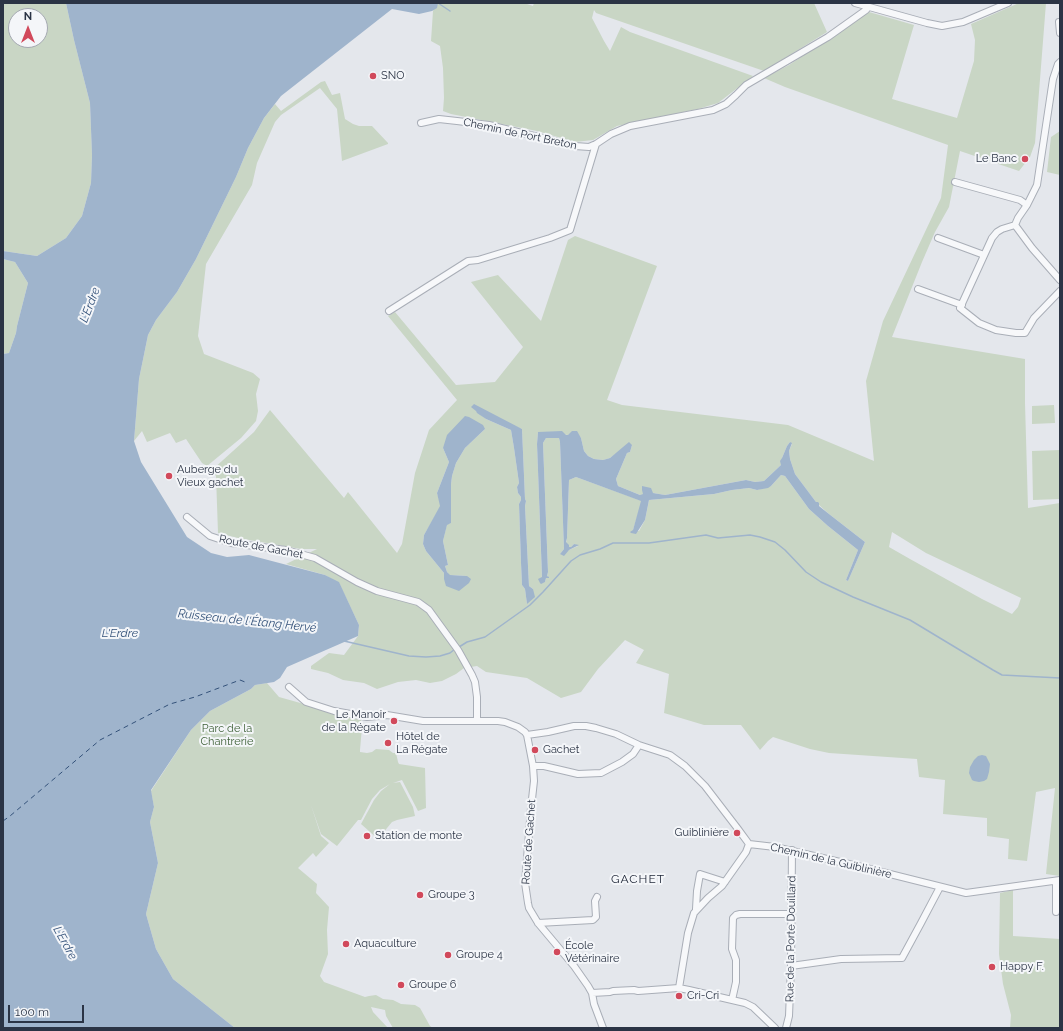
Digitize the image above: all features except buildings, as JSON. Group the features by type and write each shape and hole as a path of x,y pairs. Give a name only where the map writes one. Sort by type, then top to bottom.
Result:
{"street":[{"path":"855,3 926,24 942,26 963,22 1008,3"},
{"path":"881,3 882,10"},
{"name":"Chemin de Port Breton","path":"421,123 439,119 456,121 496,127 574,146 589,148 610,134 630,126 713,110 726,104 746,85 828,37 866,10 868,6"},
{"path":"1059,22 1060,33"},
{"path":"1059,63 1053,79 1037,185 1015,225 1002,229 992,238 960,308 979,323 996,330 1025,333 1034,318 1060,291"},
{"path":"389,311 468,261 478,260 550,238 570,230 596,144"},
{"path":"955,182 1020,200 1027,205"},
{"path":"1015,225 1032,248 1060,280"},
{"path":"938,238 984,255"},
{"path":"918,289 962,305"},
{"name":"Route de Gachet","path":"187,517 210,536 230,542 286,550 315,558 357,582 377,591 418,602 429,610 465,662 475,682 477,697 477,721"},
{"path":"289,687 306,702 334,711 366,717 388,715 423,721 504,722 523,730 527,735 574,726 586,726 610,732 670,755 685,766 704,786 749,844 746,852 722,886 694,913 688,934 679,988"},
{"name":"Route de Gachet","path":"527,735 533,766 534,781 525,883 529,908 538,923 574,966 588,986 592,993 594,1004 603,1028"},
{"path":"533,766 544,766 578,774 602,773 633,754 639,744"},
{"name":"Chemin de la Guiblinière","path":"749,844 792,850 966,893 1058,880"},
{"name":"Rue de la Porte Douillard","path":"786,1028 789,1016 791,966 792,850"},
{"path":"696,910 700,874 725,882"},
{"path":"1056,912 1058,880"},
{"path":"791,966 841,959 902,958 940,887"},
{"path":"538,923 593,920 596,917 595,901 597,897"},
{"path":"732,1000 736,982 736,960 732,949 733,918 740,914 791,914"},
{"path":"592,993 679,988 745,1003 753,1008 775,1028"}],"green space":[{"path":"3,3 66,3 90,103 92,155 91,183 82,216 66,238 37,256 3,251"},
{"path":"437,3 524,3 533,6 534,3 814,3 827,32 764,71 596,13 594,10 592,18 610,51 621,27 630,32 753,76 718,103 698,109 617,126 593,140 575,142 537,131 451,114 443,111 443,68 440,46 431,41 433,11"},
{"path":"1019,3 1046,3 1035,143 1030,157 1019,171 960,151 949,207 935,232 892,337 1025,359 1028,508 1060,503 1060,876 1046,874 1055,788 1036,792 1027,861 1008,859 1009,839 987,836 987,818 943,814 945,780 919,777 917,759 829,753 810,749 773,737 760,750 741,725 704,725 664,713 669,674 636,663 644,650 625,640 598,669 581,692 561,698 527,678 486,672 477,666 464,668 442,681 430,683 416,680 398,682 377,689 364,683 343,680 328,673 311,669 311,666 329,653 344,655 358,636 359,625 339,583 325,575 286,564 317,549 301,549 218,533 216,476 212,470 254,432 270,410 344,498 348,492 397,553 402,544 415,473 429,430 457,400 388,316 395,312 456,385 495,382 523,347 471,282 498,275 541,321 568,240 575,236 657,266 607,400 622,405 788,425 874,461 866,381 883,321 941,198 948,145 785,87 764,78 789,65 869,12 914,25 892,99 957,118 974,61 975,40 971,24","holes":["476,411 522,429 529,586 533,589 527,604 525,589 522,585 519,504 521,497 518,493 517,487 519,483 511,430 486,419","485,429 465,448 456,463 451,484 451,523 447,524 443,541 448,565 445,566 449,575 467,576 444,579 444,573 426,551 423,544 424,535 441,506 437,493 449,462 443,448","538,432 568,435 577,433 581,438 584,451 588,456 594,459 603,460 610,458 632,445 616,479 618,486 640,495 653,493 665,495 746,480 755,482 764,481 781,465 782,458 790,442 792,444 789,451 790,459 795,474 816,502 819,503 819,505 865,542 848,581 846,580 858,550 809,509 785,476 781,475 771,486 757,490 749,488 714,494 649,500 645,520 639,531 633,530 642,501 576,477 569,480 566,543 569,547 574,544 578,546 560,554 564,549 560,442 559,438 546,438 543,443 547,576 549,578 546,578 545,582 540,583 542,578 537,444","892,532 926,553 1021,598 1018,607 1012,614 889,547"]},
{"path":"325,81 332,95 340,93 345,119 359,126 372,126 388,144 342,161 337,109 320,88 281,115 275,122 257,163 252,185 206,264 198,336 204,354 253,373 260,379 256,394 258,411 256,421 241,438 207,466 202,463 186,439 176,443 170,433 147,442 142,431 134,441 139,379 148,335 156,320 177,292 196,259 236,177 248,148 264,118 275,104 281,111 321,82"},
{"path":"1060,131 1060,175 1047,172 1051,137"},
{"path":"3,259 15,262 28,283 16,333 9,353 3,354"},
{"path":"1054,405 1055,423 1032,424 1032,406"},
{"path":"1060,450 1060,499 1033,500 1032,451"},
{"name":"Parc de la Chantrerie","path":"267,683 279,697 361,720 362,727 360,752 367,753 376,749 389,750 396,753 399,764 425,768 426,808 418,811 402,780 393,783 400,782 413,807 415,816 392,822 378,839 361,824 374,800 381,791 390,784 380,790 372,799 361,820 358,820 337,846 321,834 311,805 321,836 329,843 316,857 313,853 298,868 317,884 316,893 329,907 327,930 328,954 320,976 324,982 365,997 376,995 383,999 393,1000 401,1004 415,1005 420,1008 430,1026 433,1028 393,1028 386,1016 385,1010 371,1007 373,1012 388,1028 235,1028 173,979 156,949 146,914 158,863 150,822 154,807 151,791 191,730 210,711 251,689 255,685"},
{"path":"1013,890 1013,936 1060,939 1060,1028 1010,1028 1011,1015 1003,984 999,954 1000,893"}],"water":[{"name":"L'Erdre","path":"66,3 438,3 437,8 432,11 419,14 392,9 281,96 264,118 248,148 236,177 196,259 177,292 156,320 148,335 139,379 134,441 141,462 187,537 211,553 227,557 249,555 325,575 339,582 359,625 358,636 287,667 280,678 274,682 255,685 251,689 210,711 191,730 151,790 154,807 150,822 158,863 146,914 156,949 173,979 235,1028 3,1028 3,354 9,353 16,333 28,283 15,262 3,259 3,251 37,256 66,238 82,216 91,183 92,155 90,103"},
{"path":"474,404 522,429 529,586 533,589 535,597 527,604 525,589 522,585 519,504 521,497 518,493 517,487 519,483 511,430 486,419 477,413 471,407"},
{"path":"465,416 483,425 485,429 465,448 456,463 452,476 451,523 447,525 443,541 448,565 445,566 447,572 450,575 467,576 471,579 469,583 459,591 446,586 444,573 426,551 423,544 424,535 440,506 437,493 449,462 443,448 447,435"},
{"path":"562,431 568,435 572,431 577,431 581,438 584,451 588,456 594,459 603,460 610,458 629,442 632,445 630,452 627,453 616,479 618,486 640,495 643,494 642,486 651,488 653,493 665,495 746,480 755,482 764,481 781,465 780,461 787,446 790,442 792,443 789,451 795,474 816,502 819,503 819,506 865,542 848,581 846,580 858,550 809,509 785,476 781,475 768,488 757,490 749,488 714,494 649,500 645,520 636,534 630,532 633,530 641,501 576,477 569,480 566,542 569,547 574,544 579,545 569,550 564,556 560,554 564,549 560,442 559,438 546,438 543,443 547,576 549,578 546,578 545,582 541,584 538,579 542,577 537,444 538,432"},
{"path":"978,756 986,756 990,764 987,779 979,782 974,781 969,773 970,767"}],"waterway":[{"path":"438,3 450,11"},
{"name":"Ruisseau de l'Étang Hervé","path":"459,647 467,642 485,637 530,605 571,561 580,555 613,543 649,543 706,535 718,538 750,535 775,542 785,550 806,572 821,582 853,597 910,620 1002,675 1060,678"},
{"name":"Ruisseau de l'Étang Hervé","path":"344,641 409,656 440,656 450,653 455,649"}],"ferry route":[{"path":"3,821 100,740 170,704 195,697 240,680 245,682"}],"place":[{"name":"SNO","path":"373,76"},
{"name":"Le Banc","path":"1025,159"},
{"name":"Auberge du Vieux gachet","path":"169,476"},
{"name":"Le Manoir de la Régate","path":"394,721"},
{"name":"Hôtel de La Régate","path":"388,743"},
{"name":"Gachet","path":"535,750"},
{"name":"Guiblinière","path":"737,833"},
{"name":"Station de monte","path":"367,836"},
{"name":"Groupe 3","path":"420,895"},
{"name":"Aquaculture","path":"346,944"},
{"name":"École Vétérinaire","path":"557,952"},
{"name":"Groupe 4","path":"448,955"},
{"name":"Happy F.","path":"992,967"},
{"name":"Groupe 6","path":"401,985"},
{"name":"Cri-Cri","path":"679,996"}],"district":[{"name":"GACHET","path":"638,879"}]}
